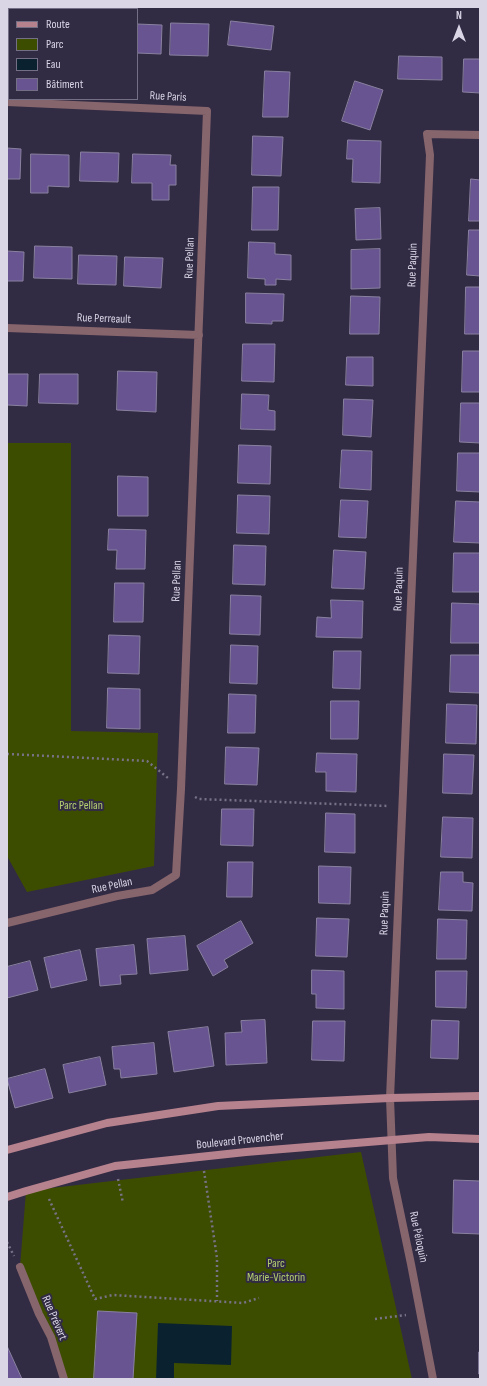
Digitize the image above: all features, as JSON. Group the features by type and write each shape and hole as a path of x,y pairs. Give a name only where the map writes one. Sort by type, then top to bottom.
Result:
{"street":[{"name":"Rue Paris","path":"7,102 207,111"},
{"name":"Rue Pellan","path":"7,923 117,896 152,890 176,875 181,790 207,111"},
{"name":"Rue Paquin","path":"390,1098 430,155 427,134 480,135"},
{"name":"Rue Perreault","path":"7,328 199,335"},
{"path":"7,1150 107,1123 218,1106 390,1098 480,1096"},
{"name":"Rue Péloquin","path":"390,1098 393,1178 433,1379"},
{"name":"Boulevard Provencher","path":"7,1197 115,1166 429,1137 480,1139"},
{"name":"Rue Prévert","path":"20,1267 39,1314 51,1337 64,1379"}],"path":[{"path":"7,754 147,762 181,790 199,799 402,806"},
{"path":"202,1157 217,1258 217,1301"},
{"path":"115,1166 123,1203"},
{"path":"43,1186 95,1299 113,1295 243,1303 259,1298"},
{"path":"375,1319 420,1313"}],"green space":[{"name":"Parc Pellan","path":"7,443 71,443 71,731 158,733 154,866 27,892 7,856"},
{"name":"Parc Marie-Victorin","path":"361,1152 412,1379 64,1379 20,1267 26,1191"}],"water":[{"path":"158,1323 232,1326 231,1365 174,1363 174,1379 156,1379"}],"building":[{"path":"42,7 62,7 62,8"},
{"path":"7,21 8,21 8,50"},
{"path":"231,21 274,26 271,50 228,45"},
{"path":"171,23 209,24 208,56 170,55"},
{"path":"138,24 162,25 161,54 138,53"},
{"path":"399,56 442,57 442,80 398,79"},
{"path":"464,59 480,59 480,93 463,92"},
{"path":"265,71 290,72 288,117 263,117"},
{"path":"355,81 383,90 370,130 342,121"},
{"path":"253,136 283,137 281,176 252,175"},
{"path":"348,140 381,141 380,183 352,182 353,159 347,159"},
{"path":"7,148 21,149 20,179 7,179"},
{"path":"81,152 119,153 118,182 80,181"},
{"path":"31,154 69,155 69,187 48,186 48,193 31,193"},
{"path":"133,154 171,155 170,165 176,165 176,185 169,185 169,200 152,200 152,183 132,183"},
{"path":"471,179 480,180 480,221 469,221"},
{"path":"253,187 279,187 278,230 252,230"},
{"path":"380,208 381,239 356,240 355,209"},
{"path":"469,230 480,230 480,276 467,275"},
{"path":"249,242 275,243 275,254 291,255 291,280 276,279 276,285 265,285 265,279 248,278"},
{"path":"35,246 72,247 72,279 34,278"},
{"path":"380,249 380,288 351,289 351,250"},
{"path":"7,251 24,252 23,281 7,281"},
{"path":"79,255 117,256 116,285 78,284"},
{"path":"125,257 163,258 161,288 124,286"},
{"path":"466,287 480,287 480,334 465,334"},
{"path":"246,293 284,294 283,321 272,321 272,324 246,323"},
{"path":"351,296 380,297 379,334 350,334"},
{"path":"243,344 275,344 274,382 242,381"},
{"path":"463,351 480,351 480,392 462,392"},
{"path":"347,357 373,357 373,386 346,385"},
{"path":"118,371 157,372 156,412 117,410"},
{"path":"7,374 28,374 27,406 7,405"},
{"path":"40,374 78,374 78,404 39,403"},
{"path":"242,394 269,395 268,410 275,411 275,430 241,429"},
{"path":"344,399 373,400 371,437 343,435"},
{"path":"461,403 480,403 480,443 460,442"},
{"path":"239,445 271,446 270,484 238,483"},
{"path":"342,450 372,451 371,490 340,488"},
{"path":"458,453 480,453 480,492 457,491"},
{"path":"118,476 148,477 148,516 118,516"},
{"path":"238,495 270,496 269,534 237,533"},
{"path":"341,500 368,501 366,538 339,537"},
{"path":"456,501 480,502 480,543 454,542"},
{"path":"109,529 146,530 145,569 116,569 117,550 108,550"},
{"path":"234,545 266,546 265,585 233,584"},
{"path":"334,550 366,552 364,589 332,588"},
{"path":"454,553 480,553 480,592 453,592"},
{"path":"115,583 144,583 143,622 114,622"},
{"path":"231,595 261,596 260,635 230,634"},
{"path":"331,600 363,601 362,638 316,637 317,617 331,618"},
{"path":"452,603 480,604 480,643 451,643"},
{"path":"109,635 140,636 139,674 108,673"},
{"path":"231,645 258,646 257,684 230,683"},
{"path":"334,651 361,651 360,689 333,688"},
{"path":"451,655 480,655 480,693 450,692"},
{"path":"108,688 140,689 140,729 107,728"},
{"path":"229,694 256,695 255,733 228,733"},
{"path":"331,701 359,701 358,739 331,739"},
{"path":"447,704 477,705 476,744 446,743"},
{"path":"226,747 259,748 257,785 225,784"},
{"path":"317,753 357,754 356,792 326,791 326,772 316,772"},
{"path":"444,754 474,755 472,794 443,793"},
{"path":"222,809 254,809 253,846 221,845"},
{"path":"326,813 355,814 355,853 325,852"},
{"path":"443,817 473,818 472,858 441,857"},
{"path":"228,862 253,862 252,897 227,897"},
{"path":"319,866 351,867 350,904 319,903"},
{"path":"441,872 463,872 463,882 473,883 472,911 439,910"},
{"path":"317,918 349,919 347,957 316,956"},
{"path":"438,919 467,920 466,959 437,959"},
{"path":"241,921 253,943 224,960 228,967 213,976 197,946"},
{"path":"185,936 188,970 150,974 147,939"},
{"path":"134,945 137,974 120,975 121,984 100,986 96,949"},
{"path":"80,950 87,980 51,988 44,958"},
{"path":"30,961 38,990 7,998 7,967"},
{"path":"312,970 344,971 344,1009 316,1008 316,994 312,994"},
{"path":"436,971 467,971 466,1008 436,1007"},
{"path":"265,1020 267,1063 226,1065 225,1033 242,1032 241,1021"},
{"path":"432,1020 459,1021 458,1059 431,1058"},
{"path":"313,1021 345,1021 344,1061 312,1060"},
{"path":"208,1027 214,1066 174,1072 168,1032"},
{"path":"154,1043 157,1074 121,1078 120,1069 114,1069 112,1047"},
{"path":"100,1057 106,1085 69,1093 63,1065"},
{"path":"45,1069 53,1098 15,1108 7,1079"},
{"path":"454,1180 480,1181 480,1234 453,1233"},
{"path":"98,1311 137,1313 133,1379 94,1379"},
{"path":"7,1346 22,1379 7,1379"},
{"path":"480,1352 480,1374 479,1374"}]}
